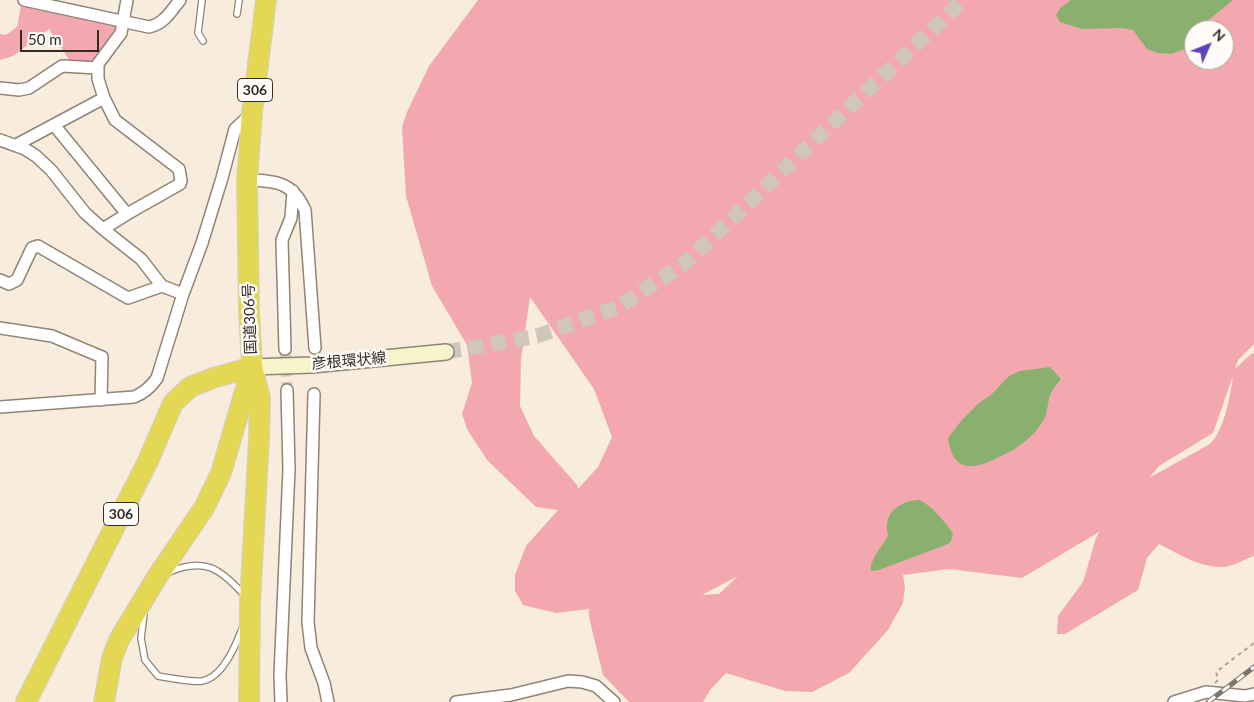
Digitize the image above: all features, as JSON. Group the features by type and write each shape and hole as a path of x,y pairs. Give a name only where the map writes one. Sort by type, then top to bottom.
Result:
{"highway":[{"name":"国道306号","path":"26,702 148,461 173,403 190,387 213,378 252,367 247,180 263,0"},
{"path":"104,702 112,658 118,640 204,508 221,472 252,367"},
{"path":"249,702 250,602 260,406 260,398 252,367"}],"main road":[{"name":"彦根環状線","path":"252,367 312,365 446,352"}],"street":[{"path":"24,0 73,5 123,21 149,26 156,26 162,22 180,0"},
{"path":"103,228 180,184 179,169 115,120 104,98 98,79 98,64 121,33 127,0"},
{"path":"0,88 19,90 29,88 62,66 98,68"},
{"path":"16,145 104,98"},
{"path":"0,407 134,397 143,394 154,383 202,243 235,129 252,113"},
{"path":"54,125 127,214"},
{"path":"0,140 16,145 36,156 51,170 85,213 141,259 162,286 183,294"},
{"path":"247,180 277,182 293,191 305,210 315,348"},
{"path":"285,349 281,247 285,229 291,218 293,191"},
{"path":"0,280 9,284 17,280 32,248 38,246 128,298 162,286"},
{"path":"0,328 52,336 102,357 101,400"},
{"path":"281,702 280,675 289,469 287,390"},
{"path":"314,394 308,622 311,648 324,683 328,702"},
{"path":"456,702 511,695 568,681 596,686 614,702"},
{"path":"1174,702 1206,692 1245,696 1254,694"}],"lane":[{"path":"202,0 198,33 203,41"},
{"path":"237,14 239,0"},
{"path":"146,595 140,638 145,660 158,676 202,681 218,673 237,642 250,602 232,581 218,570 200,564 184,566 158,577"}],"path":[{"path":"1206,692 1218,680 1216,672 1254,643"}],"shaded area":[{"path":"478,0 1254,0 1254,344 1238,360 1235,369 1252,353 1254,354 1254,556 1229,566 1211,566 1192,561 1159,544 1147,558 1138,590 1065,634 1057,634 1058,616 1083,582 1099,532 1022,578 949,569 903,575 905,587 903,603 888,630 849,673 812,692 785,691 726,673 710,690 703,702 629,702 603,675 589,617 589,609 556,613 523,605 515,591 515,575 526,546 558,510 536,507 487,460 468,431 462,414 472,383 467,345 432,286 406,196 402,127 429,66","holes":["530,297 594,389 612,437 598,467 578,489 577,485 534,436 520,406 521,359","1233,376 1223,421 1215,438 1210,444 1149,478 1159,466 1213,433","738,576 719,594 702,595"]},
{"path":"1071,0 1233,0 1209,20 1184,20 1184,49 1171,54 1158,53 1147,49 1133,30 1122,28 1082,29 1060,22 1056,15 1060,8"},
{"path":"21,6 117,26 118,31 94,62 73,63 70,61 49,29 13,56 0,60 0,34 6,35 17,27"},
{"path":"1050,367 1061,379 1050,395 1045,418 1033,434 1016,448 986,463 970,466 958,462 950,449 948,438 961,421 979,403 992,394 1009,376 1020,371"},
{"path":"920,500 934,510 953,533 951,541 948,544 879,570 871,571 874,558 888,536 888,518 894,509 903,503"}],"tunnel":[{"path":"446,352 537,336 618,307 685,263 963,0"},
{"path":"285,349 287,390"}],"railway":[{"path":"1208,702 1254,667"}]}
